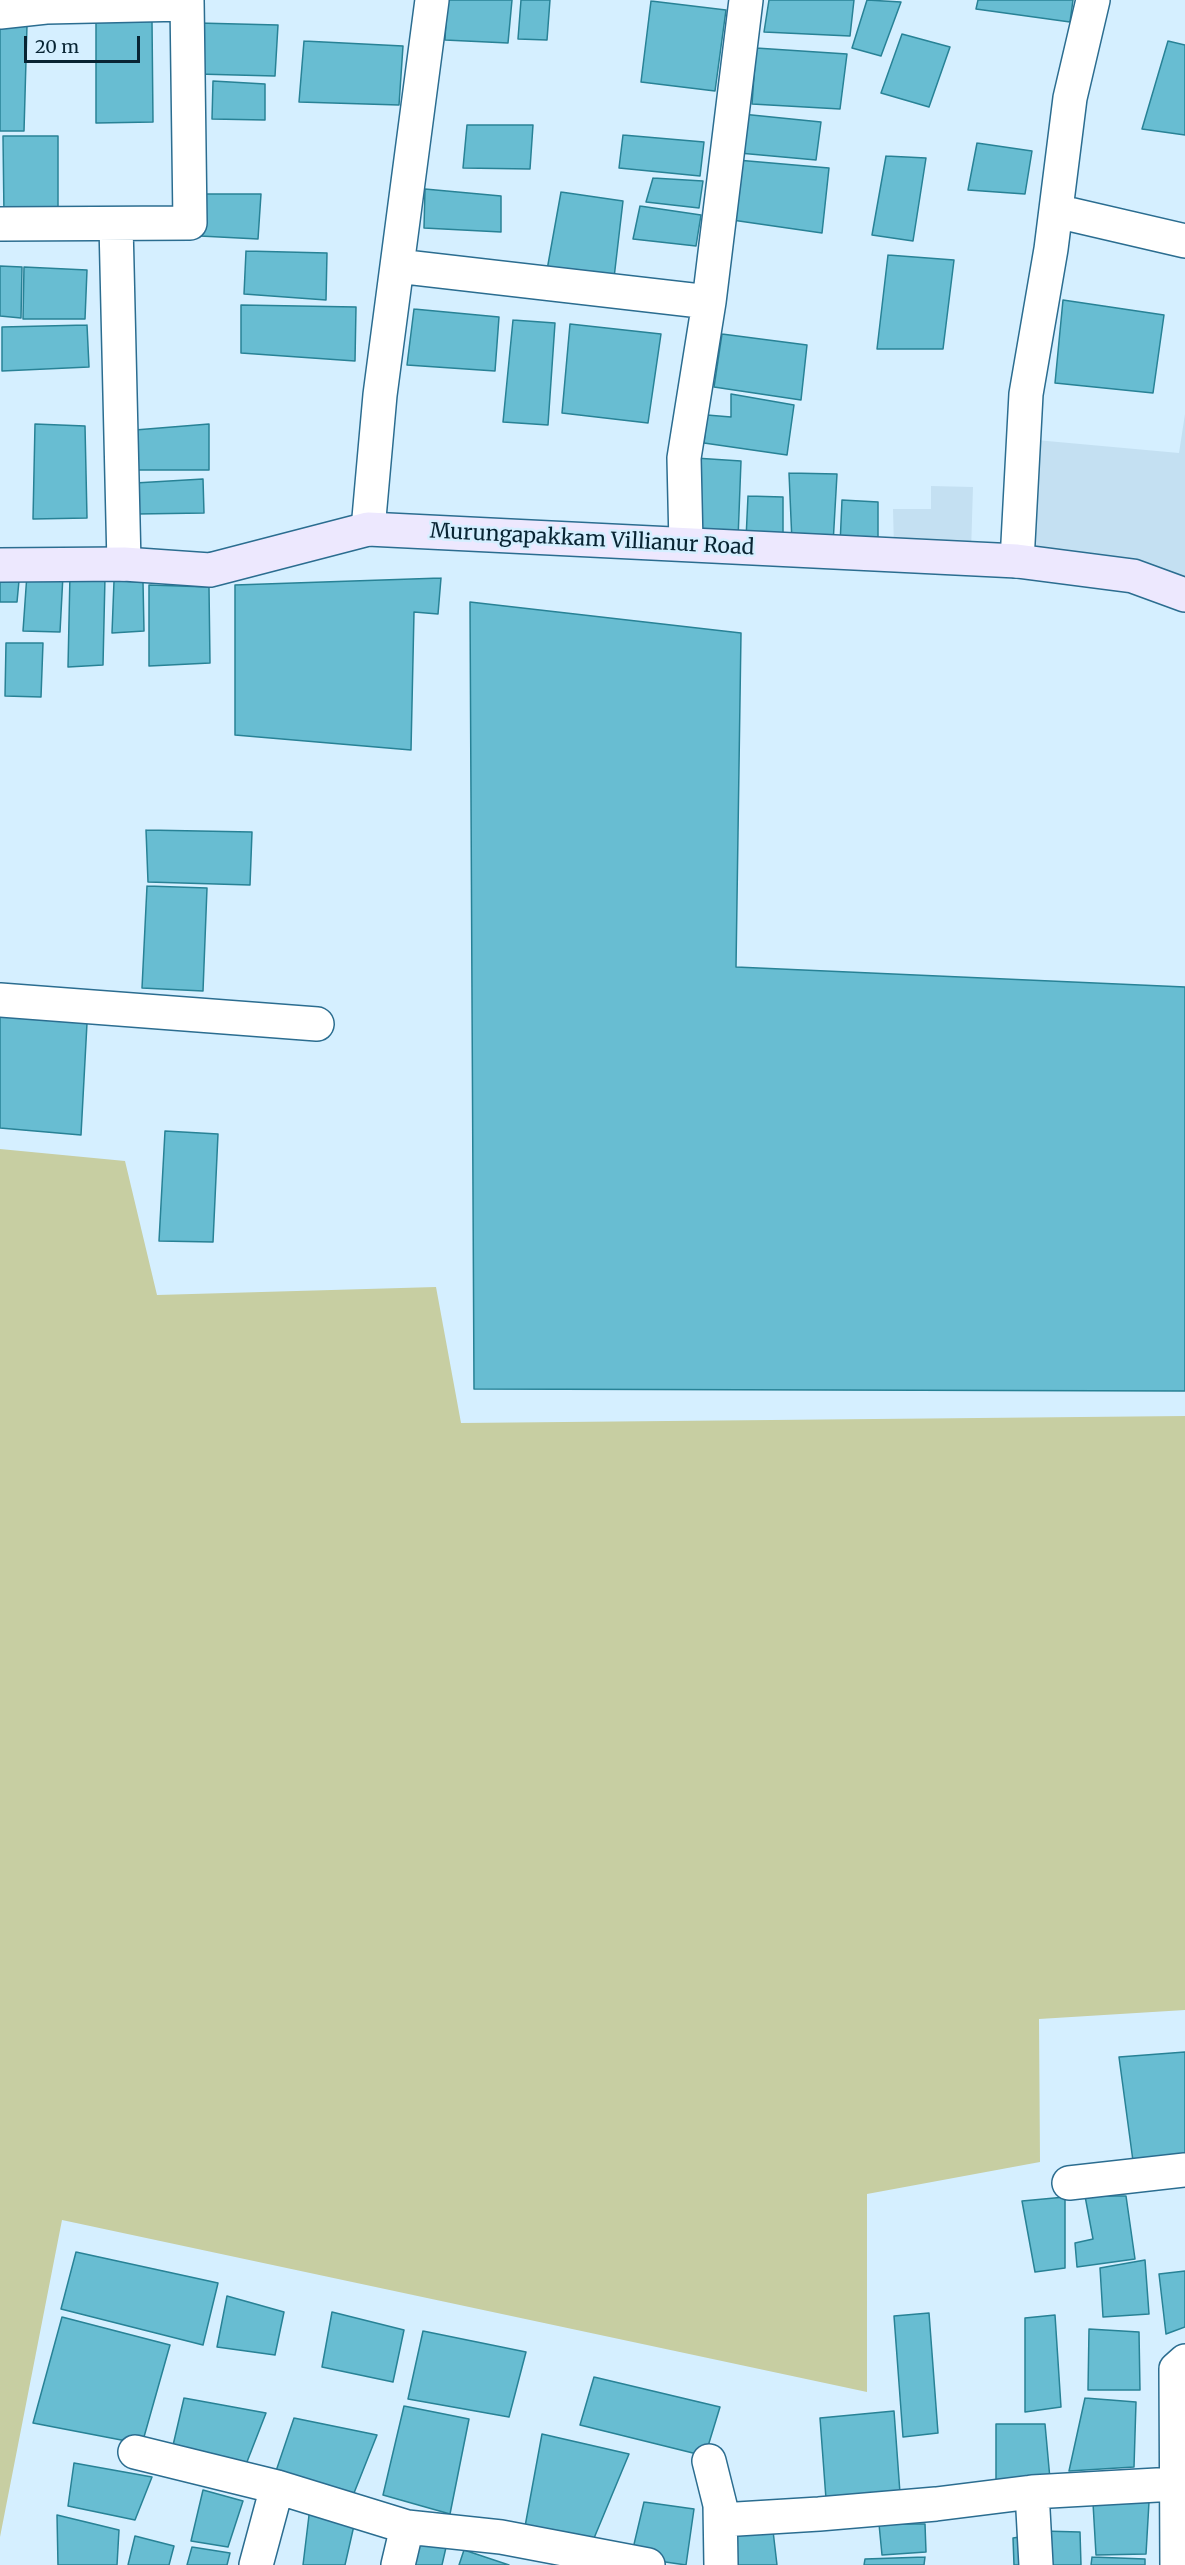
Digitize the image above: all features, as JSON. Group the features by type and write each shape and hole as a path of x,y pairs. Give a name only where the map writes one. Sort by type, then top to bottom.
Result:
{"main road":[{"name":"Murungapakkam Villianur Road","path":"0,565 124,564 210,570 368,529 1017,561 1133,576 1185,595"}],"street":[{"path":"368,529 380,395 432,0"},
{"path":"686,544 684,458 709,302 746,0"},
{"path":"1017,561 1026,394 1056,211 1070,98 1094,0"},
{"path":"0,12 46,7 187,2 190,223 0,224"},
{"path":"1056,211 1185,240"},
{"path":"116,224 124,564"},
{"path":"397,266 709,302"},
{"path":"0,1000 317,1024"},
{"path":"1069,2182 1185,2170"},
{"path":"1177,2565 1176,2369 1185,2361"},
{"path":"135,2452 277,2487 407,2527 501,2537 648,2565"},
{"path":"709,2461 720,2505 721,2565"},
{"path":"721,2520 924,2505 1032,2492 1175,2484"},
{"path":"256,2565 277,2487"},
{"path":"1032,2492 1036,2565"},
{"path":"398,2565 407,2527"}],"shaded area":[{"path":"1185,414 1185,579 1030,553 1036,440 1179,453"},
{"path":"931,486 973,487 971,552 894,549 893,509 931,509"}],"green space":[{"path":"0,1149 125,1161 157,1295 436,1287 461,1423 1185,1416 1185,2010 1039,2019 1040,2162 867,2194 867,2392 62,2220 0,2537"}],"building":[{"path":"447,0 512,0 508,43 445,40"},
{"path":"521,0 550,0 547,40 518,39"},
{"path":"769,0 854,0 850,36 764,32"},
{"path":"867,0 901,2 881,56 852,48"},
{"path":"978,0 1073,0 1070,22 976,9"},
{"path":"651,1 726,10 715,91 641,82"},
{"path":"96,20 152,21 153,122 96,123"},
{"path":"198,23 278,25 275,76 197,74"},
{"path":"0,25 27,25 24,131 0,131"},
{"path":"902,34 950,47 929,107 881,93"},
{"path":"304,41 403,46 399,105 299,102"},
{"path":"1168,41 1185,45 1185,135 1142,129"},
{"path":"756,48 847,54 840,109 752,104"},
{"path":"213,81 265,84 265,120 212,119"},
{"path":"742,114 821,122 816,160 739,153"},
{"path":"467,125 533,125 530,169 463,168"},
{"path":"623,135 704,142 700,176 619,168"},
{"path":"3,136 58,136 58,215 4,216"},
{"path":"977,143 1032,151 1025,194 968,190"},
{"path":"886,156 926,158 913,241 872,235"},
{"path":"737,160 829,168 822,233 732,220"},
{"path":"653,178 703,181 699,208 646,202"},
{"path":"425,189 501,196 501,232 424,228"},
{"path":"561,192 623,201 614,278 547,270"},
{"path":"201,194 261,194 258,239 200,236"},
{"path":"640,206 701,215 696,246 633,239"},
{"path":"246,251 327,253 326,300 244,294"},
{"path":"888,255 954,260 943,349 877,349"},
{"path":"0,266 22,267 21,318 0,316"},
{"path":"24,267 87,270 85,319 23,319"},
{"path":"1063,300 1164,315 1153,393 1055,383"},
{"path":"241,305 356,307 355,361 241,353"},
{"path":"414,309 499,317 495,371 407,365"},
{"path":"513,320 555,323 548,425 503,422"},
{"path":"570,324 661,334 648,423 562,413"},
{"path":"87,325 89,367 2,371 2,327"},
{"path":"722,334 807,345 801,400 714,387"},
{"path":"731,394 794,405 787,455 704,443 707,415 731,417"},
{"path":"35,424 85,426 87,518 33,519"},
{"path":"209,424 209,470 138,470 135,430"},
{"path":"695,458 741,461 738,539 693,537"},
{"path":"789,473 837,474 833,544 792,542"},
{"path":"203,479 204,513 137,514 135,483"},
{"path":"748,496 783,497 783,541 746,539"},
{"path":"842,500 878,502 878,548 840,545"},
{"path":"0,569 20,570 17,602 0,602"},
{"path":"27,574 63,575 60,632 23,631"},
{"path":"70,574 105,577 103,665 68,667"},
{"path":"441,578 438,614 414,612 411,750 235,735 235,585"},
{"path":"114,581 143,582 144,631 112,633"},
{"path":"149,585 209,587 210,663 149,666"},
{"path":"470,602 741,633 736,967 1185,987 1185,1391 474,1389"},
{"path":"6,643 43,643 41,697 5,696"},
{"path":"146,830 252,832 250,885 148,882"},
{"path":"147,886 207,888 203,991 142,988"},
{"path":"0,1015 87,1023 81,1135 0,1128"},
{"path":"165,1131 218,1134 213,1242 159,1241"},
{"path":"1185,2052 1185,2155 1133,2161 1119,2057"},
{"path":"1085,2196 1126,2196 1135,2259 1077,2267 1075,2243 1093,2239"},
{"path":"1065,2197 1065,2268 1035,2272 1022,2201"},
{"path":"76,2252 218,2283 203,2345 61,2309"},
{"path":"1145,2260 1149,2314 1103,2317 1100,2268"},
{"path":"1185,2271 1185,2327 1166,2334 1159,2274"},
{"path":"227,2296 284,2312 275,2355 217,2347"},
{"path":"332,2312 404,2330 393,2382 322,2367"},
{"path":"929,2313 938,2433 903,2437 894,2316"},
{"path":"1055,2315 1061,2407 1025,2412 1025,2318"},
{"path":"62,2317 170,2345 142,2444 33,2423"},
{"path":"1089,2329 1139,2332 1140,2390 1088,2390"},
{"path":"423,2331 526,2352 509,2417 408,2399"},
{"path":"594,2377 720,2407 705,2456 580,2425"},
{"path":"184,2398 266,2413 245,2467 171,2454"},
{"path":"1085,2398 1136,2402 1134,2467 1069,2471"},
{"path":"404,2406 469,2419 450,2514 383,2495"},
{"path":"894,2411 900,2493 826,2499 820,2418"},
{"path":"294,2418 377,2435 354,2493 274,2477"},
{"path":"996,2424 1045,2424 1050,2479 996,2485"},
{"path":"542,2434 629,2454 592,2543 524,2532"},
{"path":"74,2463 152,2477 135,2520 68,2506"},
{"path":"203,2490 243,2501 228,2547 191,2541"},
{"path":"644,2502 694,2509 686,2565 631,2557"},
{"path":"1149,2502 1146,2554 1096,2555 1093,2503"},
{"path":"310,2507 355,2521 345,2565 303,2565"},
{"path":"57,2515 119,2530 117,2565 58,2565"},
{"path":"772,2522 777,2565 731,2565 730,2524"},
{"path":"879,2524 925,2524 926,2552 882,2555"},
{"path":"1042,2531 1080,2532 1081,2565 1042,2565"},
{"path":"409,2535 447,2543 442,2565 402,2565"},
{"path":"1032,2535 1033,2565 1014,2565 1013,2538"},
{"path":"135,2536 174,2546 169,2565 128,2565"},
{"path":"192,2547 230,2553 227,2565 187,2565"},
{"path":"464,2550 509,2565 459,2565"},
{"path":"925,2557 924,2565 864,2565 865,2559"},
{"path":"1092,2557 1145,2559 1145,2565 1091,2565"}]}
